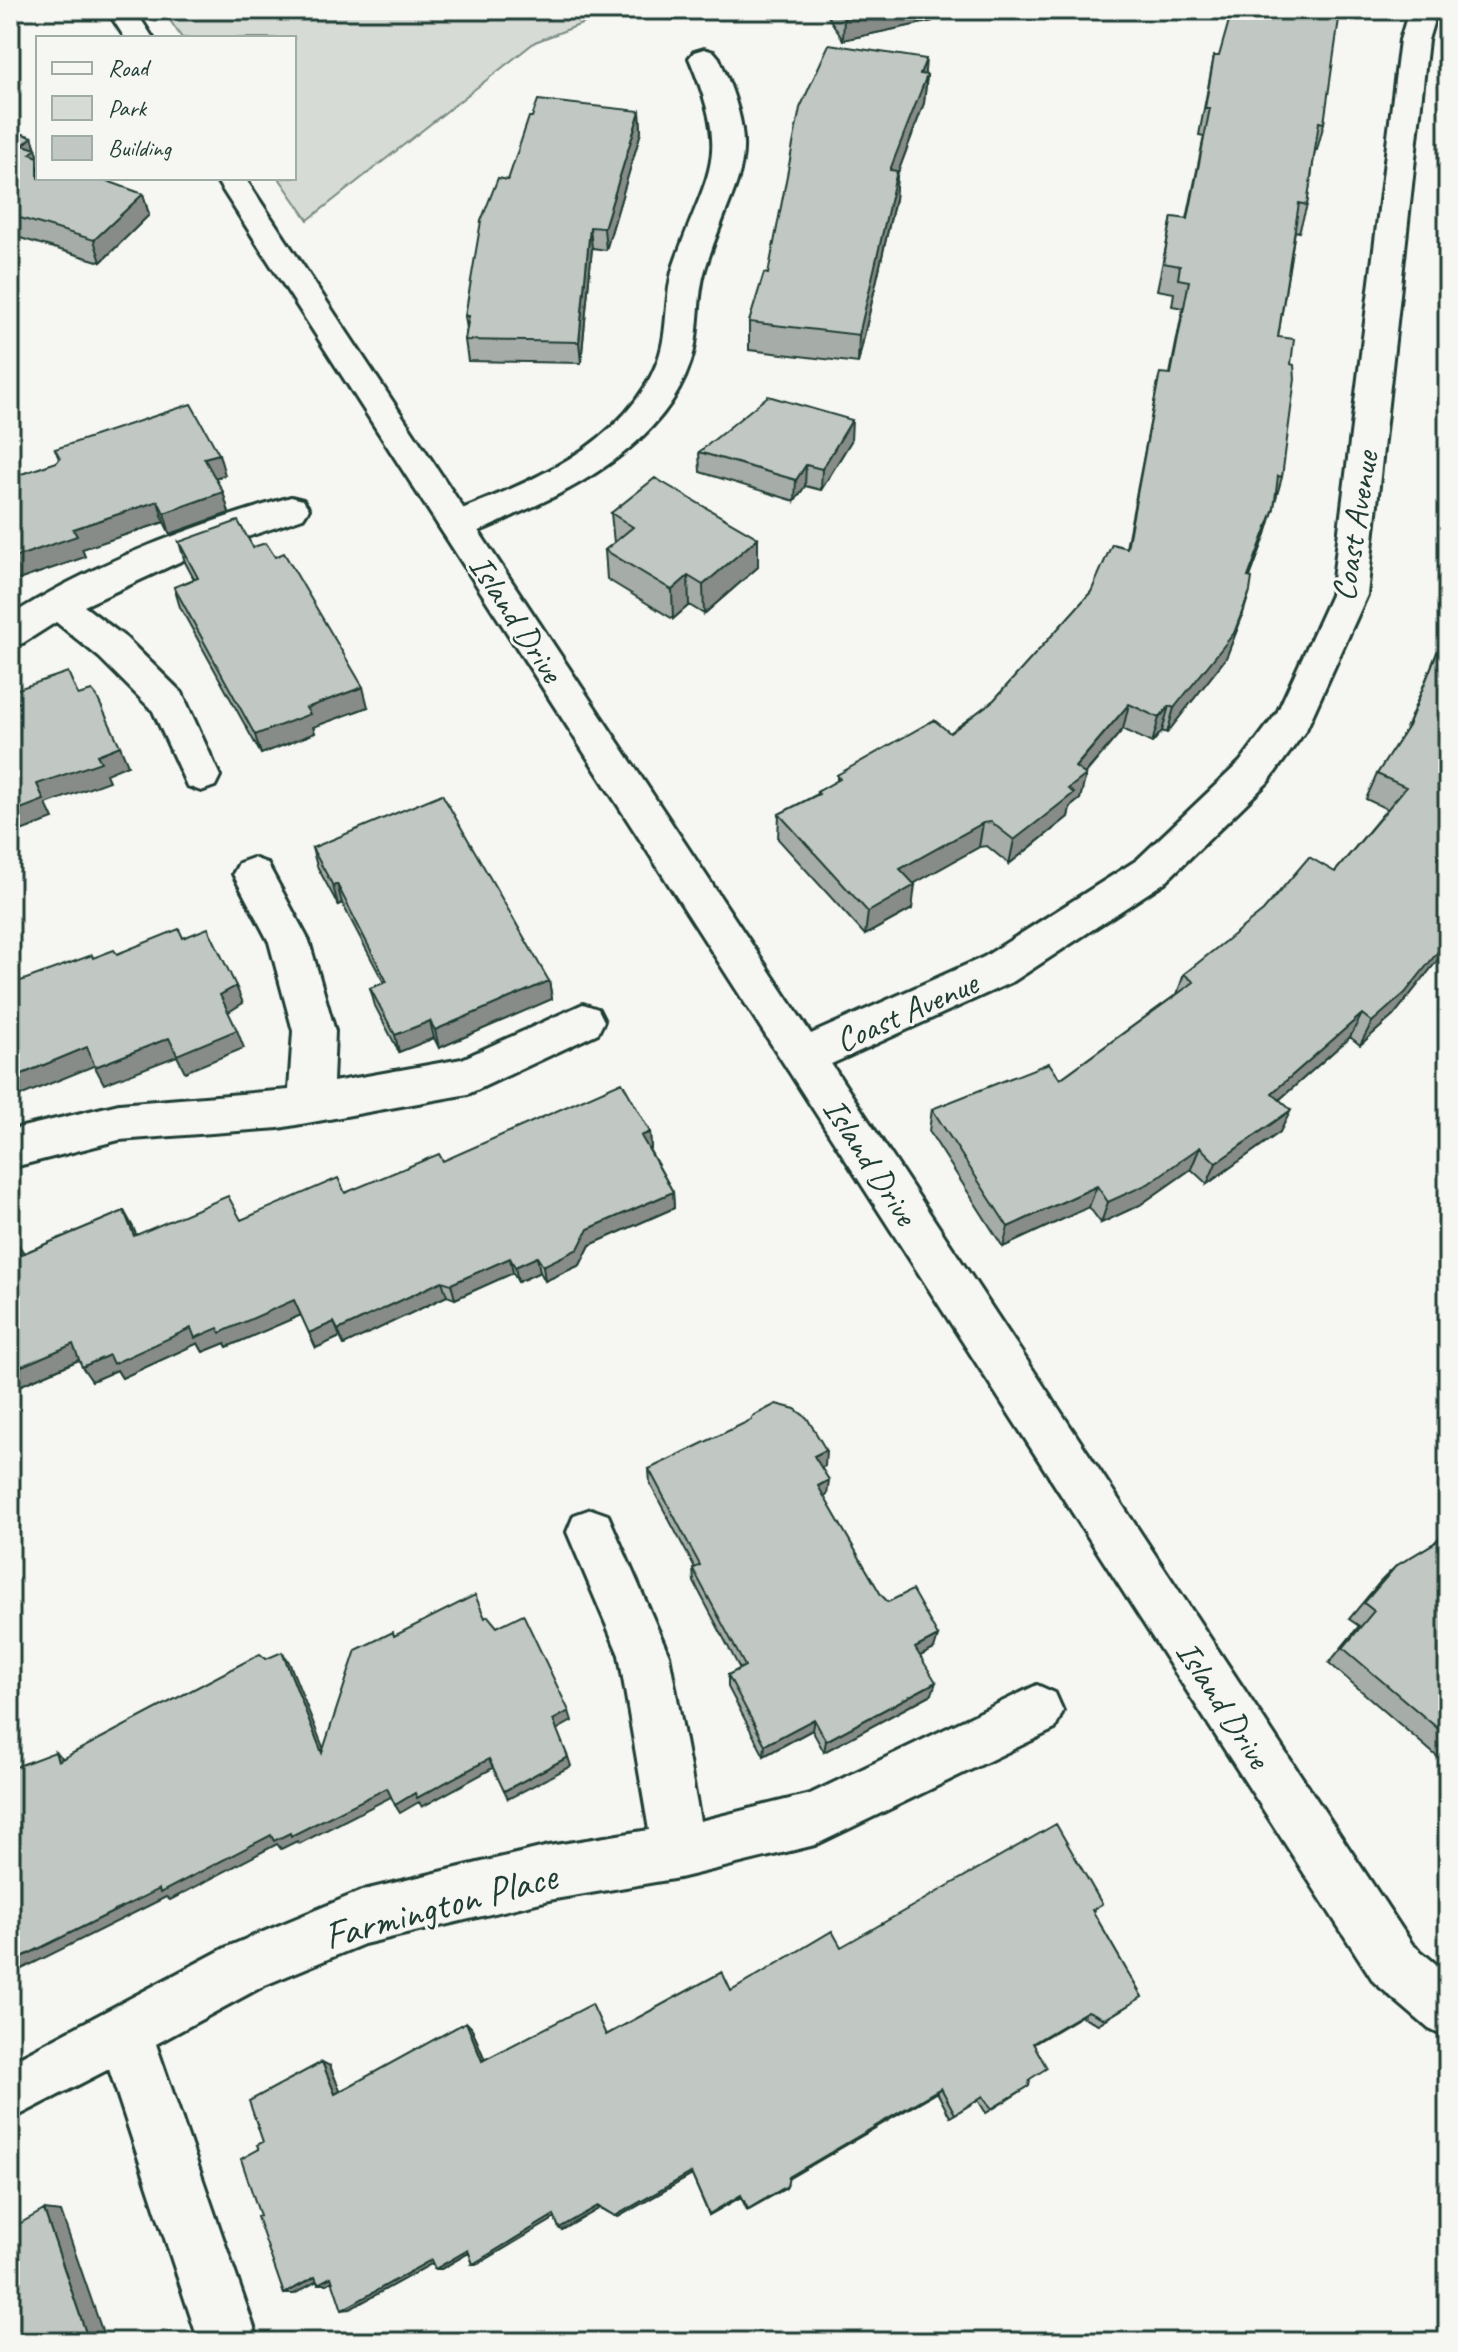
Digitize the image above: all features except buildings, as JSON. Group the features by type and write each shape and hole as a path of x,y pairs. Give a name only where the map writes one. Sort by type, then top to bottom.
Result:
{"street":[{"path":"121,10 138,36"},
{"name":"Coast Avenue","path":"803,1057 999,969 1151,871 1254,772 1293,720 1349,595 1414,40 1423,10"},
{"path":"456,525 525,499 568,476 626,429 655,397 675,361 684,282 729,155 725,108 704,58"},
{"name":"Island Drive","path":"231,180 1393,1963 1448,2010"},
{"path":"10,634 56,603 185,543 291,509"},
{"path":"56,603 113,648 169,703 201,776"},
{"path":"253,874 289,941 314,1031 310,1104"},
{"path":"10,1149 119,1122 310,1104 468,1076 583,1021"},
{"path":"591,1532 644,1655 679,1852"},
{"name":"Farmington Place","path":"10,2092 246,1966 364,1917 549,1873 679,1852 815,1819 1037,1711"},
{"path":"124,2031 229,2342"}],"green space":[{"path":"163,10 618,10 535,42 308,220 280,180 296,180 296,36 181,36"}]}
